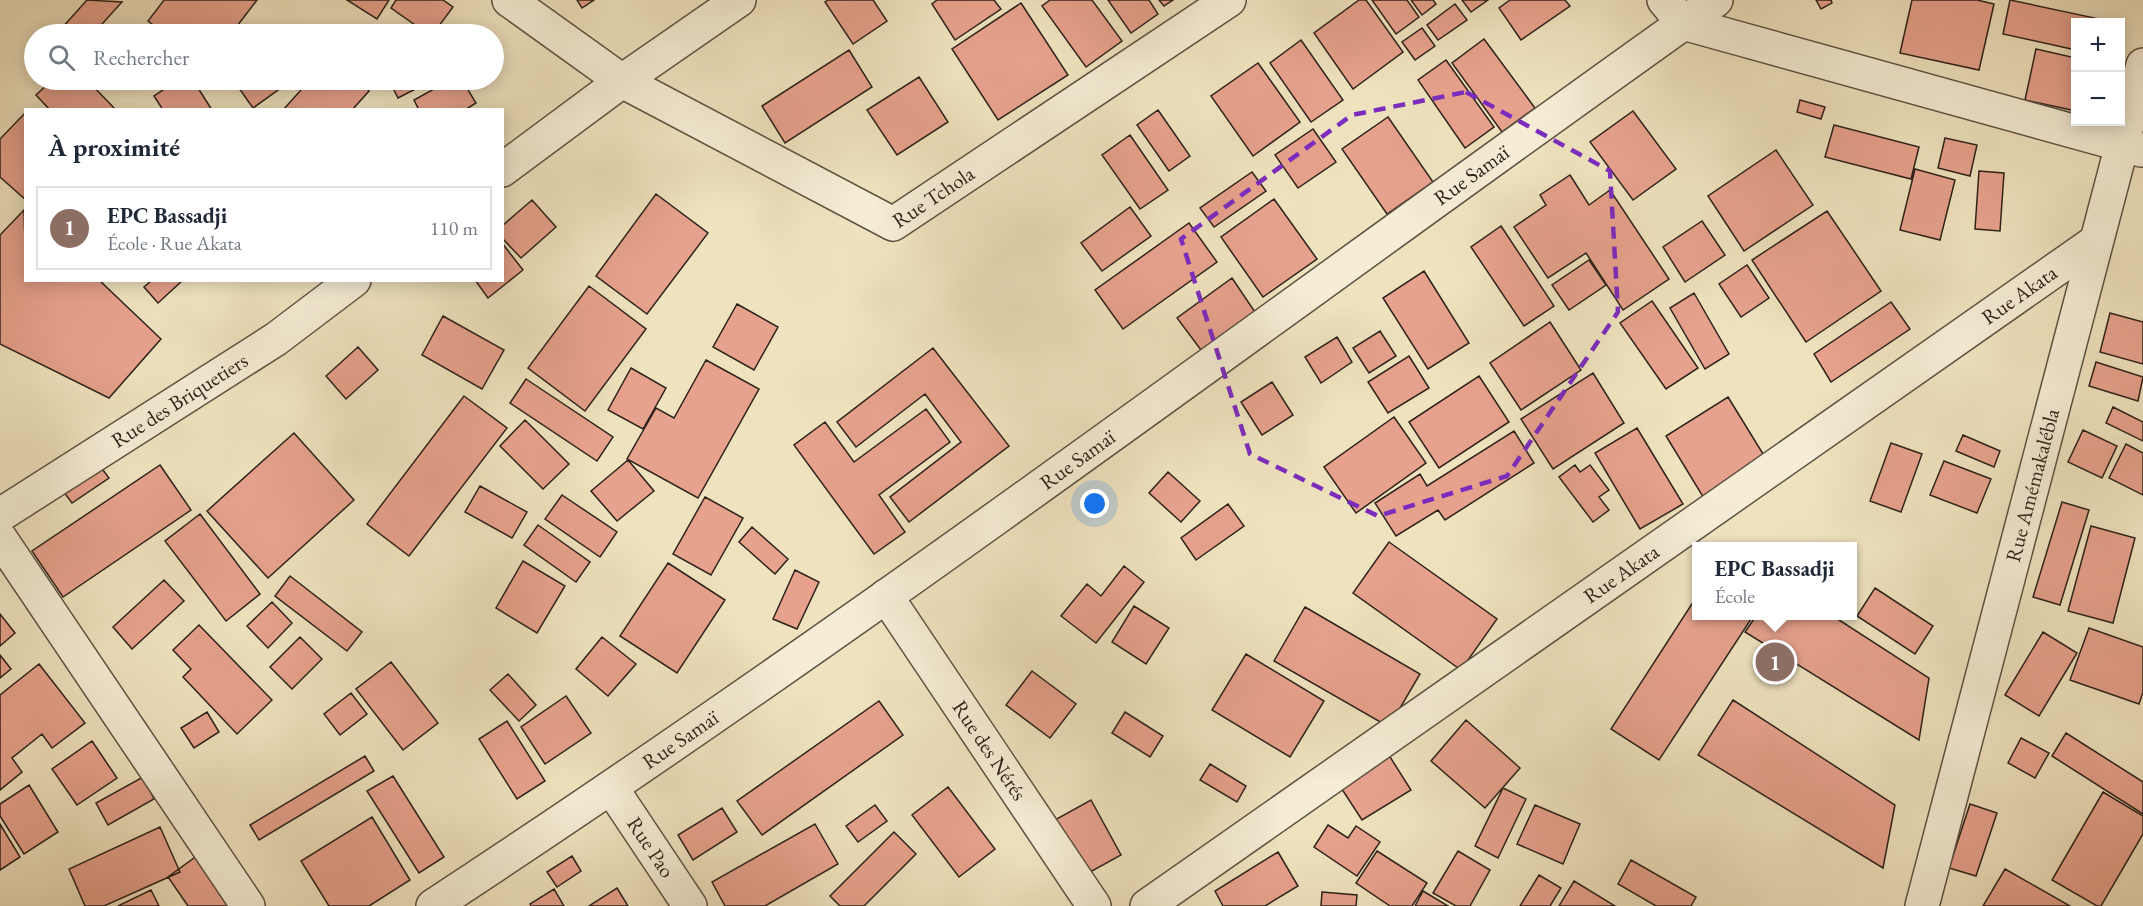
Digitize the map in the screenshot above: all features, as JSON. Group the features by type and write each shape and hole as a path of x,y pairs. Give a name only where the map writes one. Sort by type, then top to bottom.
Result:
{"street":[{"path":"509,0 622,81"},
{"path":"504,169 622,81 739,0"},
{"name":"Rue Tchola","path":"622,81 893,224 1229,0"},
{"name":"Rue Samaï","path":"433,906 612,789 886,596 1673,12 1716,0"},
{"path":"1673,12 2132,148"},
{"name":"Rue Amémakalébla","path":"1931,902 2095,242 2132,148 2143,65"},
{"name":"Rue Akata","path":"1148,906 2095,242"},
{"name":"Rue des Briquetiers","path":"0,515 276,339 351,282"},
{"path":"0,538 248,906"},
{"name":"Rue des Nérés","path":"886,596 1094,906"},
{"name":"Rue Pao","path":"612,789 690,906"}],"highlighted area":[{"path":"1466,92 1610,171 1618,312 1507,476 1378,516 1250,454 1181,239 1352,115"}],"building":[{"path":"87,0 122,2 102,24 65,24"},
{"path":"164,0 257,0 239,24 152,24 148,21"},
{"path":"347,0 389,0 377,19"},
{"path":"396,0 443,0 453,7 440,24 414,24 391,8"},
{"path":"577,0 594,0 582,8"},
{"path":"828,0 873,0 887,21 853,44 825,2"},
{"path":"937,0 994,0 1001,9 955,40 932,4"},
{"path":"1050,0 1092,0 1122,41 1086,67 1042,6"},
{"path":"1108,0 1149,0 1158,14 1131,33"},
{"path":"1159,0 1173,0 1164,6"},
{"path":"1359,0 1366,0 1403,52 1353,89 1314,33"},
{"path":"1372,0 1407,0 1419,17 1396,34"},
{"path":"1411,0 1433,0 1436,4 1422,15"},
{"path":"1462,0 1488,0 1471,12"},
{"path":"1510,0 1565,0 1570,6 1521,40 1499,8"},
{"path":"1816,0 1831,0 1832,3 1821,9"},
{"path":"1912,0 1977,0 1994,4 1979,70 1900,53"},
{"path":"2010,0 2095,18 2071,18 2071,49 2003,34"},
{"path":"1021,3 1068,75 998,120 952,49"},
{"path":"1455,4 1467,20 1438,40 1427,25"},
{"path":"1422,28 1435,46 1415,60 1402,42"},
{"path":"1484,39 1535,108 1502,132 1452,63"},
{"path":"1301,40 1343,100 1311,122 1270,63"},
{"path":"2036,49 2071,57 2071,110 2025,100"},
{"path":"849,50 872,87 785,143 762,106"},
{"path":"1446,60 1494,127 1465,148 1418,80"},
{"path":"1258,63 1300,122 1253,156 1211,96"},
{"path":"919,77 948,122 897,155 867,110"},
{"path":"41,90 97,90 114,108 48,108 36,95"},
{"path":"163,90 199,90 211,108 162,108 154,96"},
{"path":"240,90 278,90 253,108"},
{"path":"301,90 369,91 354,108 285,108"},
{"path":"394,90 414,90 398,98"},
{"path":"432,90 468,90 476,103 468,108 418,108 414,100"},
{"path":"1800,100 1825,107 1821,119 1797,112"},
{"path":"1158,110 1190,156 1169,171 1137,125"},
{"path":"1633,111 1676,169 1633,200 1590,142"},
{"path":"24,114 24,198 0,177 0,139"},
{"path":"1388,117 1433,182 1387,214 1342,149"},
{"path":"1834,125 1919,147 1911,179 1825,157"},
{"path":"1313,129 1336,162 1298,188 1275,155"},
{"path":"1130,135 1168,190 1140,209 1102,155"},
{"path":"1945,138 1977,145 1970,176 1938,168"},
{"path":"1776,150 1813,205 1744,251 1708,196"},
{"path":"1915,169 1955,180 1940,240 1900,230"},
{"path":"1979,171 2004,173 2000,231 1975,229"},
{"path":"1252,172 1266,191 1214,227 1200,208"},
{"path":"1570,175 1589,205 1610,190 1669,279 1623,310 1586,253 1548,278 1514,227 1546,205 1540,195"},
{"path":"656,194 708,233 647,314 596,276"},
{"path":"1274,199 1317,259 1263,297 1221,237"},
{"path":"532,200 556,227 521,258 504,240 504,224"},
{"path":"1130,207 1151,236 1102,271 1081,243"},
{"path":"24,210 24,282 101,282 161,339 109,398 0,344 0,235"},
{"path":"1827,211 1881,291 1806,342 1752,260"},
{"path":"1702,221 1725,255 1685,282 1663,247"},
{"path":"1189,223 1217,262 1123,329 1095,290"},
{"path":"1501,226 1554,306 1524,326 1471,247"},
{"path":"504,246 523,270 488,298 476,282 504,282"},
{"path":"1589,260 1606,285 1569,310 1552,285"},
{"path":"1747,265 1769,298 1741,317 1719,284"},
{"path":"1424,271 1469,343 1428,369 1383,298"},
{"path":"1232,278 1255,312 1201,350 1177,318"},
{"path":"150,282 181,282 158,303 144,287"},
{"path":"589,286 646,329 585,411 528,368"},
{"path":"1694,293 1729,354 1705,369 1670,308"},
{"path":"1652,301 1698,368 1666,389 1620,323"},
{"path":"1891,302 1910,329 1831,382 1814,354"},
{"path":"737,304 778,327 754,370 713,347"},
{"path":"2110,313 2143,322 2143,364 2100,352"},
{"path":"443,316 504,350 482,389 422,355"},
{"path":"1550,322 1581,370 1521,410 1490,363"},
{"path":"1380,331 1396,356 1369,373 1353,348"},
{"path":"1337,337 1352,362 1321,383 1305,357"},
{"path":"358,347 378,370 346,399 326,376"},
{"path":"933,348 1009,446 909,522 890,497 961,442 925,394 856,447 837,422"},
{"path":"1409,356 1429,388 1388,413 1368,382"},
{"path":"706,360 759,389 698,498 627,459 656,408 674,418"},
{"path":"2096,362 2143,377 2138,401 2089,386"},
{"path":"631,368 666,388 643,429 608,410"},
{"path":"1593,373 1624,423 1553,469 1521,419"},
{"path":"1479,376 1509,422 1439,468 1409,422"},
{"path":"526,379 613,437 597,461 510,403"},
{"path":"1272,382 1293,415 1262,435 1241,402"},
{"path":"464,396 507,428 409,556 367,524"},
{"path":"1728,397 1768,462 1705,500 1666,436"},
{"path":"2113,407 2143,422 2143,441 2106,423"},
{"path":"926,409 950,442 879,495 905,532 874,554 794,445 825,422 854,462"},
{"path":"1394,417 1426,463 1356,513 1324,467"},
{"path":"525,420 569,464 543,489 500,446"},
{"path":"1637,428 1683,504 1640,529 1595,453"},
{"path":"2083,430 2117,446 2102,478 2068,462"},
{"path":"1514,431 1534,463 1445,520 1438,510 1396,536 1375,503 1420,474 1427,486"},
{"path":"294,433 354,500 268,578 207,511"},
{"path":"1963,435 2000,451 1994,467 1956,451"},
{"path":"1891,443 1922,454 1901,512 1870,501"},
{"path":"2126,444 2143,453 2143,495 2109,478"},
{"path":"628,460 654,491 617,521 591,491"},
{"path":"1944,461 1991,479 1977,513 1930,495"},
{"path":"160,465 191,510 63,597 32,551"},
{"path":"1575,465 1580,472 1590,465 1609,490 1599,497 1609,510 1593,522 1559,477"},
{"path":"100,466 109,478 72,503 63,491"},
{"path":"1168,472 1200,501 1181,522 1149,493"},
{"path":"480,486 527,512 512,538 465,512"},
{"path":"562,495 617,532 600,557 545,519"},
{"path":"705,497 743,518 711,575 673,554"},
{"path":"2062,502 2089,510 2060,605 2033,597"},
{"path":"1228,504 1244,526 1196,560 1181,538"},
{"path":"200,514 260,594 226,621 165,541"},
{"path":"538,525 590,562 576,582 524,545"},
{"path":"2091,526 2135,538 2113,623 2068,611"},
{"path":"752,527 788,559 775,574 739,542"},
{"path":"1389,542 1497,619 1461,670 1353,593"},
{"path":"523,561 565,586 537,633 496,608"},
{"path":"668,563 725,600 677,673 620,636"},
{"path":"1124,566 1144,582 1096,643 1061,616 1087,584 1101,596"},
{"path":"795,570 819,582 797,629 773,619"},
{"path":"290,576 362,632 347,651 275,596"},
{"path":"164,580 184,601 132,649 113,627"},
{"path":"1875,588 1933,626 1915,654 1857,616"},
{"path":"272,602 292,623 268,648 247,626"},
{"path":"1692,604 1692,620 1750,620 1659,760 1611,729"},
{"path":"1134,606 1169,628 1146,664 1112,642"},
{"path":"1305,607 1420,674 1389,727 1274,661"},
{"path":"0,614 15,633 0,646"},
{"path":"1753,620 1839,620 1929,678 1919,740 1745,632"},
{"path":"199,625 272,700 237,734 183,677 191,669 173,650"},
{"path":"2089,628 2143,647 2143,692 2139,704 2070,680"},
{"path":"2043,632 2077,653 2039,716 2005,695"},
{"path":"300,637 322,659 292,689 270,667"},
{"path":"602,637 636,664 608,696 576,669"},
{"path":"1246,654 1324,701 1290,757 1212,710"},
{"path":"0,655 11,669 0,678"},
{"path":"391,662 438,723 403,750 356,689"},
{"path":"39,664 85,723 52,748 42,734 12,758 22,772 0,790 0,695"},
{"path":"1032,671 1076,704 1050,738 1006,705"},
{"path":"508,674 536,705 519,721 490,690"},
{"path":"351,693 367,714 340,735 324,714"},
{"path":"566,696 591,733 545,764 521,727"},
{"path":"1733,700 1895,805 1883,868 1698,755"},
{"path":"879,701 903,735 762,835 737,801"},
{"path":"207,712 219,732 194,748 181,728"},
{"path":"1125,712 1163,736 1150,757 1112,733"},
{"path":"1466,720 1520,768 1485,808 1431,761"},
{"path":"507,721 545,781 517,799 479,739"},
{"path":"2066,733 2143,782 2143,814 2052,756"},
{"path":"2021,738 2049,753 2035,778 2008,763"},
{"path":"92,741 117,778 77,805 52,769"},
{"path":"1385,749 1411,790 1362,820 1336,780"},
{"path":"365,756 374,771 259,840 250,825"},
{"path":"1210,764 1246,786 1237,802 1200,780"},
{"path":"393,776 444,857 419,873 367,791"},
{"path":"143,777 154,799 108,825 96,803"},
{"path":"29,785 58,832 24,854 0,816 0,804"},
{"path":"948,787 995,849 959,877 912,815"},
{"path":"1503,788 1526,799 1498,858 1475,846"},
{"path":"2103,792 2143,816 2143,834 2101,906 2097,906 2052,880"},
{"path":"1091,800 1121,855 1083,876 1053,821"},
{"path":"1970,804 1997,813 1976,876 1949,868"},
{"path":"875,805 887,821 858,842 846,826"},
{"path":"1535,805 1580,824 1563,864 1517,844"},
{"path":"722,808 737,832 693,860 678,835"},
{"path":"372,817 410,880 369,906 329,906 301,861"},
{"path":"0,824 20,857 0,870"},
{"path":"815,824 838,864 765,906 725,906 712,882"},
{"path":"1328,825 1348,838 1356,826 1380,842 1357,876 1314,847"},
{"path":"160,827 180,872 104,906 85,906 69,869"},
{"path":"894,832 916,854 864,906 840,906 830,896"},
{"path":"1377,851 1427,883 1412,906 1390,906 1356,883"},
{"path":"1458,851 1490,870 1470,906 1456,906 1433,893"},
{"path":"1278,852 1298,886 1265,906 1223,906 1215,891"},
{"path":"198,855 234,906 188,906 168,877"},
{"path":"572,856 581,871 557,887 547,872"},
{"path":"1631,860 1696,897 1691,906 1656,906 1618,884"},
{"path":"2005,869 2070,906 1983,906"},
{"path":"1539,875 1561,888 1550,906 1520,906"},
{"path":"1574,881 1615,906 1559,906"},
{"path":"617,888 628,906 589,906"},
{"path":"554,889 564,906 531,906 530,904"},
{"path":"151,890 159,906 118,906"},
{"path":"1423,891 1448,906 1415,906"},
{"path":"1322,892 1357,895 1356,906 1321,906"}],"place":[{"name":"EPC Bassadji","path":"1775,662"}]}
